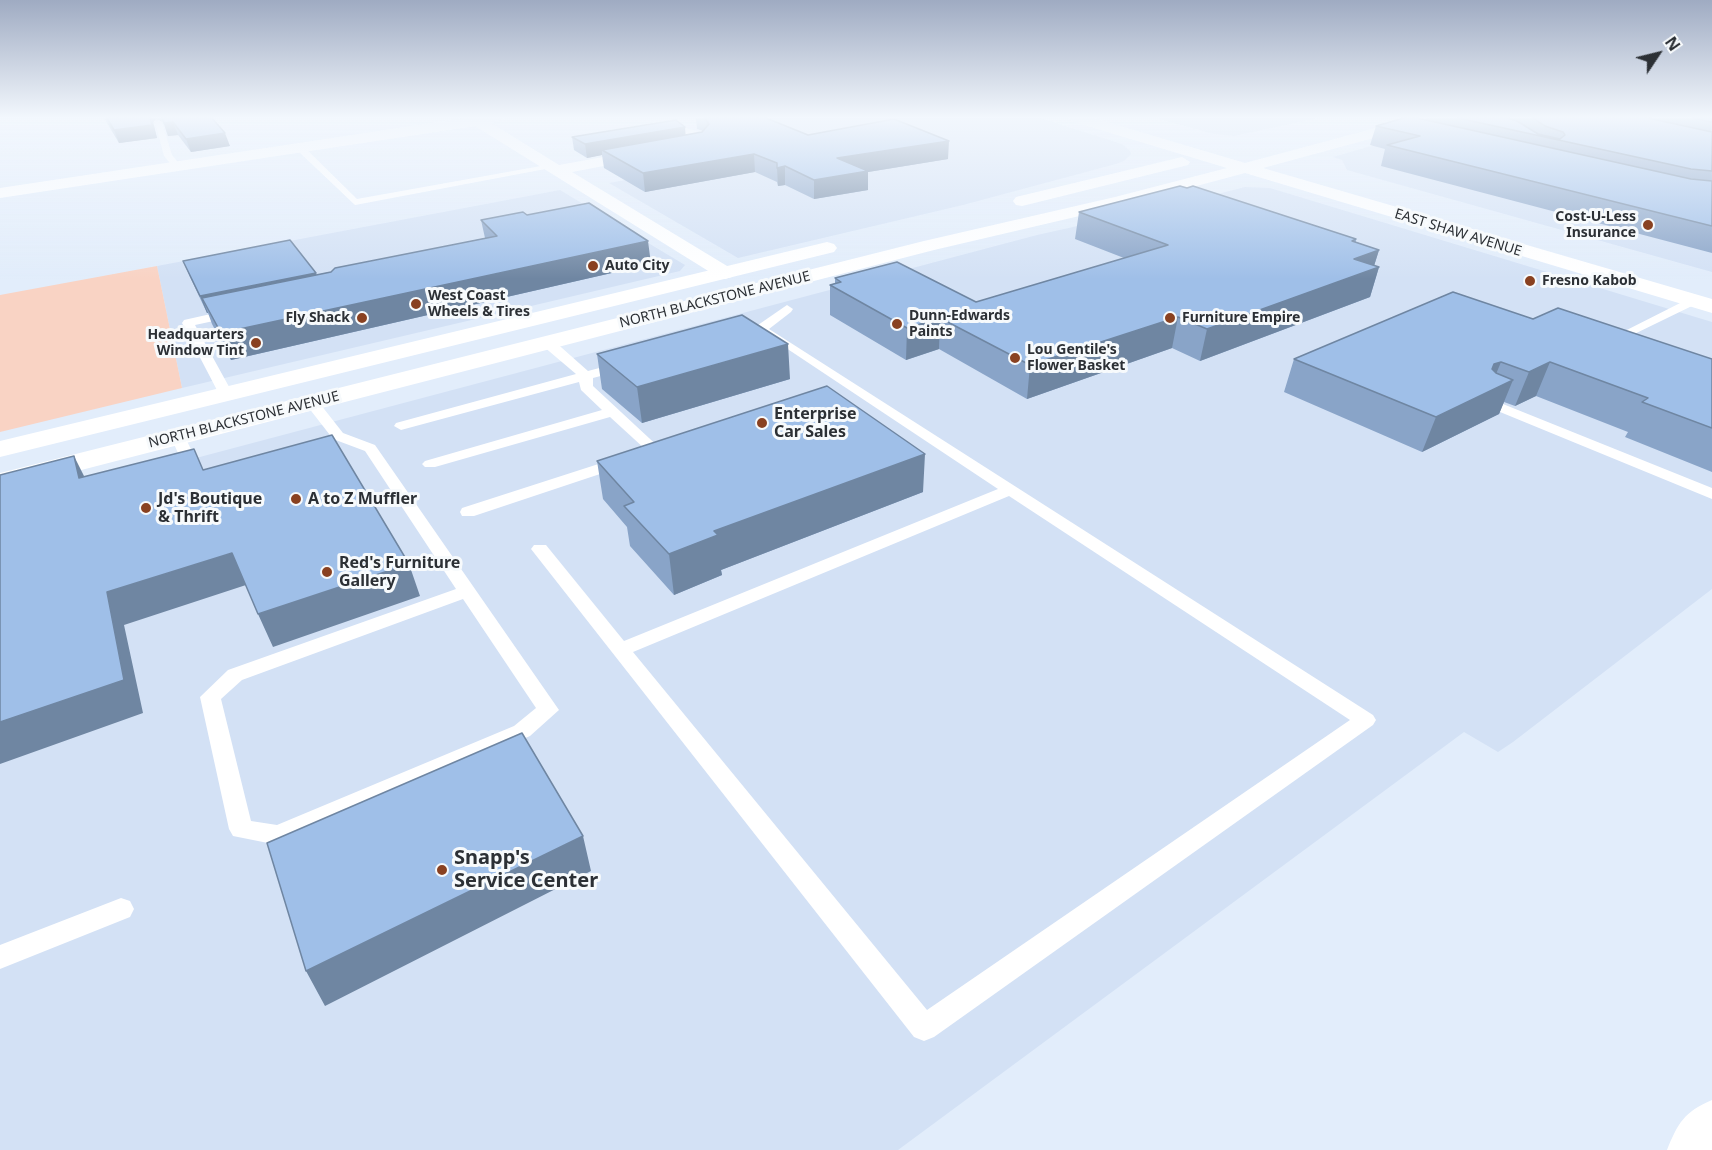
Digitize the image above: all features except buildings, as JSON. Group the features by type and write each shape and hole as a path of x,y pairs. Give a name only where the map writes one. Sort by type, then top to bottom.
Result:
{"main road":[{"path":"0,193 146,172"},
{"path":"548,343 569,326 712,289 722,282 725,273 560,172"},
{"name":"NORTH BLACKSTONE AVENUE","path":"1000,206 1143,172"},
{"name":"NORTH BLACKSTONE AVENUE","path":"0,482 755,290 1189,172"},
{"name":"EAST SHAW AVENUE","path":"1294,172 1712,306"},
{"name":"EAST SHAW AVENUE","path":"1315,172 1474,217"},
{"path":"755,290 751,285 753,279 762,275 946,229 960,219"},
{"name":"NORTH BLACKSTONE AVENUE","path":"0,449 852,242"},
{"path":"1695,1150 1712,1128"}],"lane":[{"path":"324,172 355,202 533,172"},
{"path":"1633,349 1611,341 1692,301"},
{"path":"740,334 762,328 787,309"},
{"path":"226,394 188,323 244,311"},
{"path":"540,549 924,1028 1365,720 762,328"},
{"path":"468,512 656,451 586,387 586,376 548,343"},
{"path":"401,426 630,364"},
{"path":"1488,402 1712,494"},
{"path":"312,403 333,438 370,448 468,591 548,710 522,731 278,835 241,829 210,697 235,675 468,591"},
{"path":"430,464 614,411"},
{"path":"176,478 200,473 178,437"},
{"path":"622,649 1011,489"},
{"path":"0,957 122,909"}],"shaded area":[{"path":"669,172 1087,172 963,205 738,258 609,183"},
{"path":"1353,172 1712,172 1712,272"},
{"path":"1245,187 1270,188 1712,322 1712,589 1498,752 1464,732 898,1150 0,1150 0,510 1037,235"},
{"path":"560,190 685,265 680,271 182,388 157,266"},
{"path":"157,266 182,388 0,432 0,295"}],"place":[{"name":"Cost-U-Less Insurance","path":"1648,225"},
{"name":"Auto City","path":"593,266"},
{"name":"Fresno Kabob","path":"1530,281"},
{"name":"West Coast Wheels & Tires","path":"416,304"},
{"name":"Fly Shack","path":"362,318"},
{"name":"Furniture Empire","path":"1170,318"},
{"name":"Dunn-Edwards Paints","path":"897,324"},
{"name":"Headquarters Window Tint","path":"256,343"},
{"name":"Lou Gentile's Flower Basket","path":"1015,358"},
{"name":"Enterprise Car Sales","path":"762,423"},
{"name":"A to Z Muffler","path":"296,499"},
{"name":"Jd's Boutique & Thrift","path":"146,508"},
{"name":"Red's Furniture Gallery","path":"327,572"},
{"name":"Snapp's Service Center","path":"442,870"}]}
